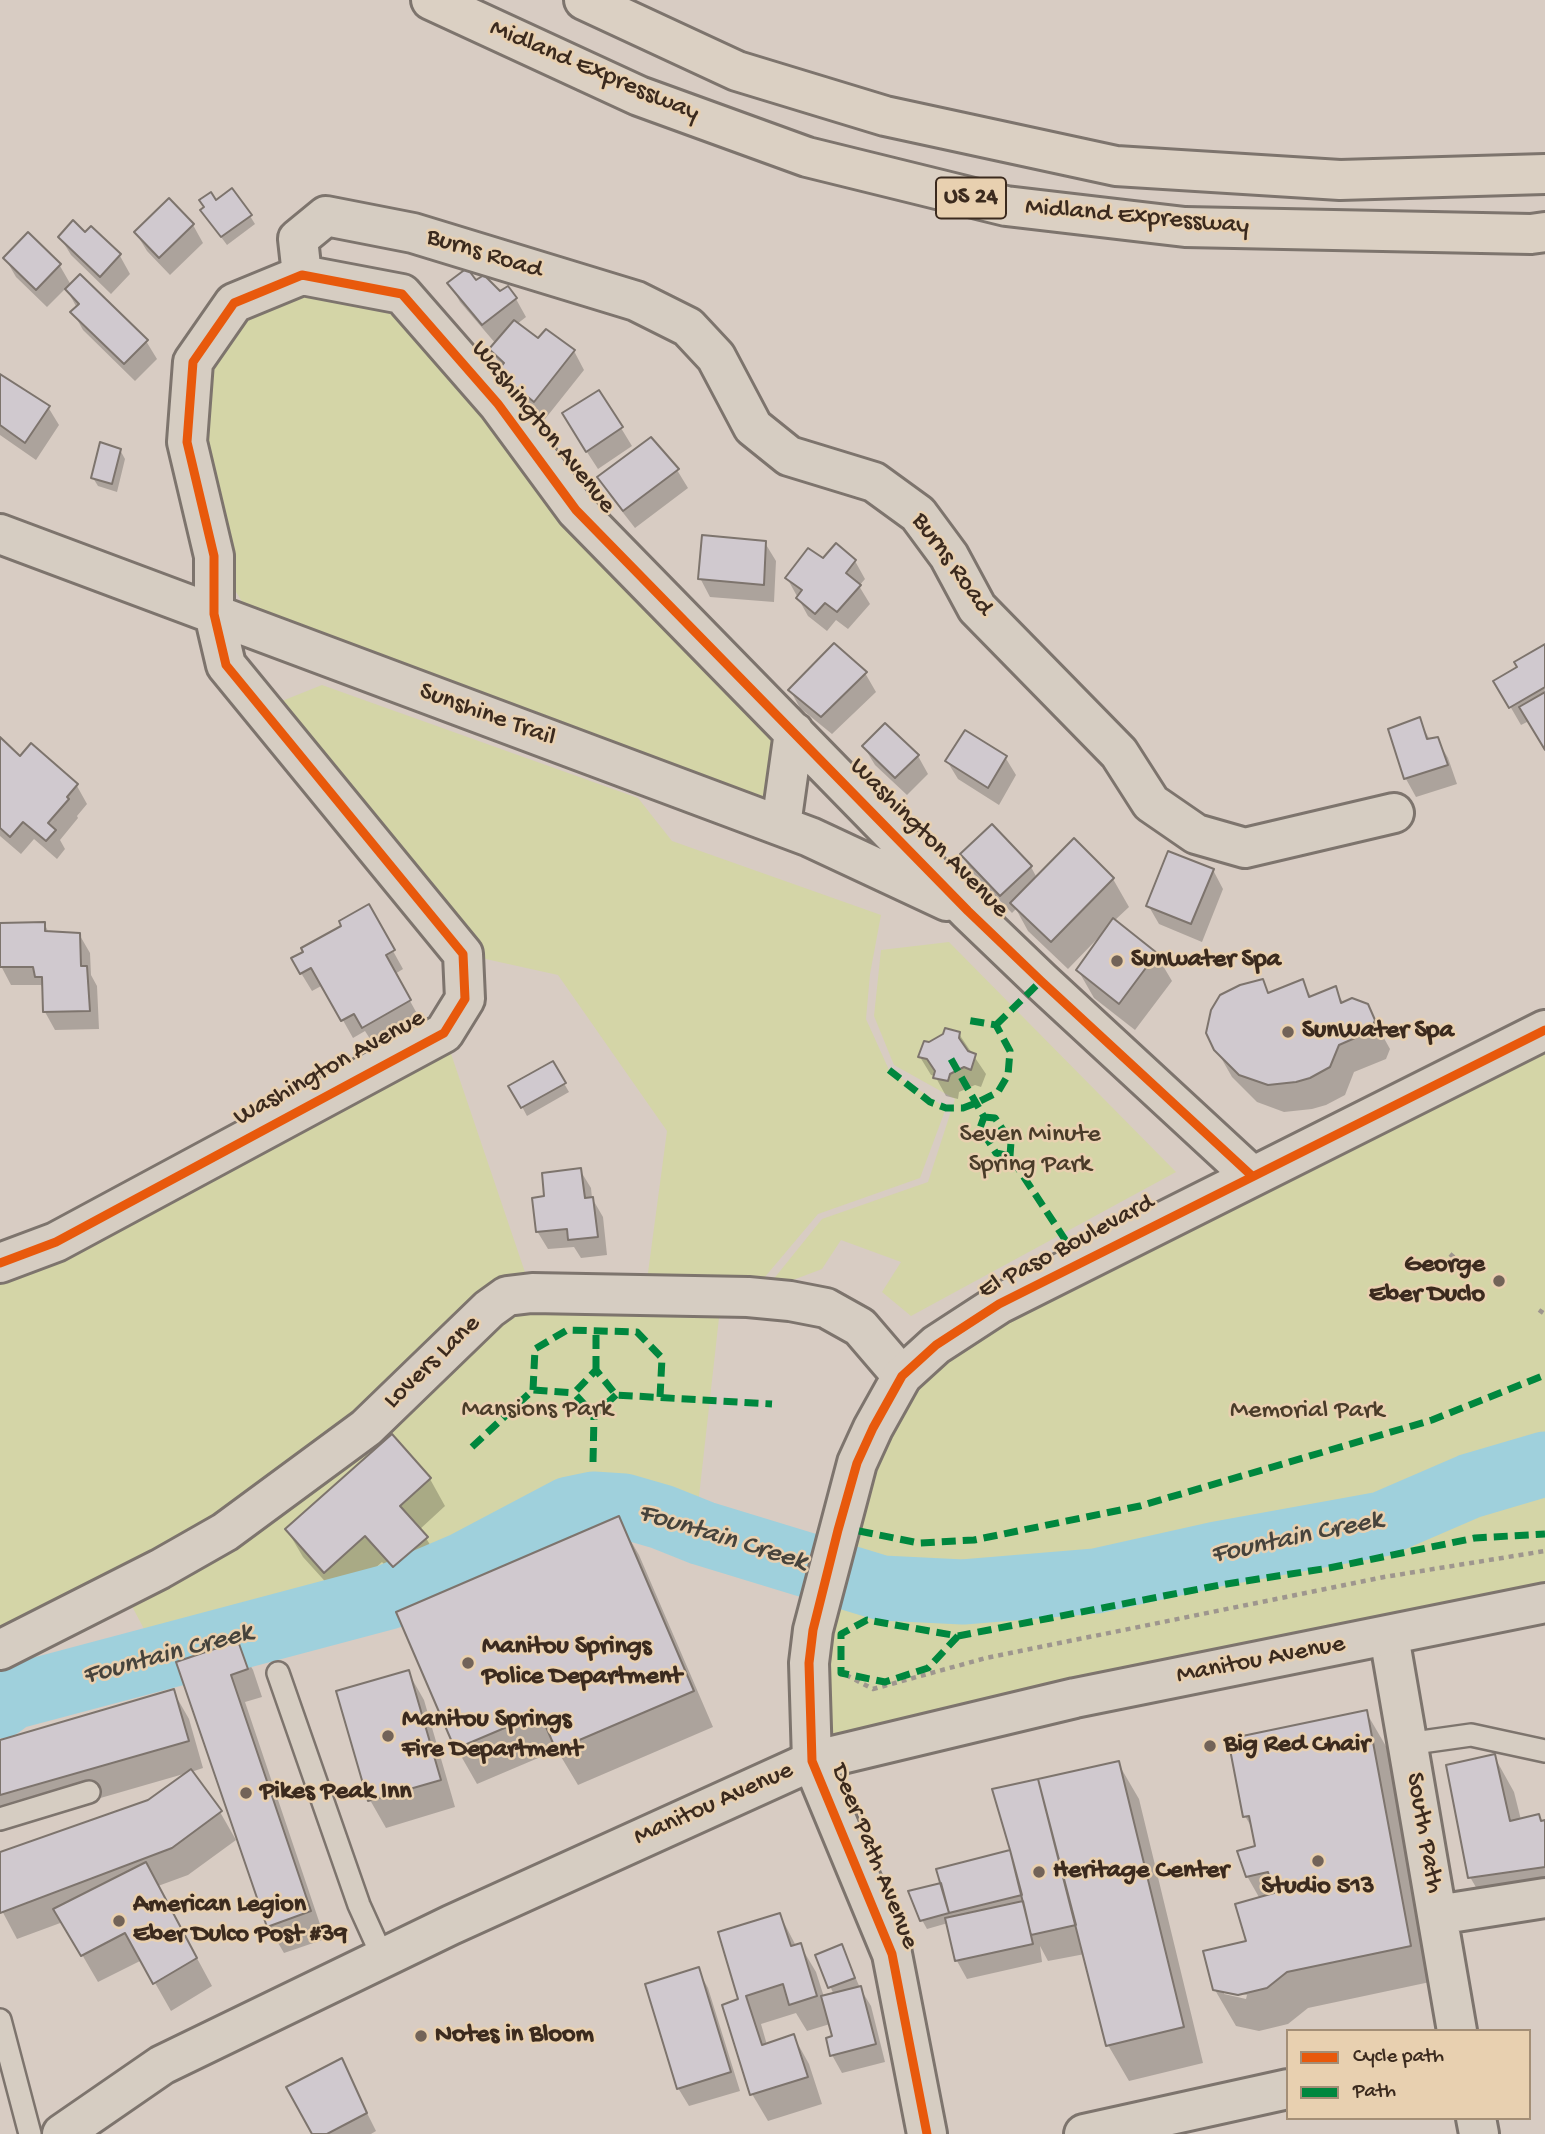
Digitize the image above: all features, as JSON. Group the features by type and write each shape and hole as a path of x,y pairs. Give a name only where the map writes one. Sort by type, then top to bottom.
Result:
{"highway":[{"name":"Midland Expressway","path":"432,0 639,96 807,157 1006,206 1185,227 1518,234 1545,232"},
{"name":"Midland Expressway","path":"584,0 737,71 884,116 1116,166 1340,180 1545,174"}],"street":[{"name":"Burns Road","path":"302,275 298,239 326,216 413,233 636,301 688,327 716,357 753,427 789,456 874,482 918,514 949,556 977,608 1119,753 1151,803 1196,834 1245,848 1395,813"},
{"name":"Washington Avenue","path":"0,1263 56,1242 443,1032 465,999 463,954 226,665 214,614 214,556 187,442 193,362 234,303 302,275 402,293 498,404 576,510 968,911 1252,1176"},
{"name":"Sunshine Trail","path":"0,534 810,836 968,911"},
{"path":"780,825 794,733"},
{"name":"El Paso Boulevard","path":"811,1760 809,1673 813,1630 857,1463 902,1376 936,1345 999,1304 1545,1030"},
{"name":"Lovers Lane","path":"0,1650 160,1569 225,1532 366,1428 489,1309 507,1296 532,1293 748,1297 807,1304 826,1308 860,1326 902,1376"},
{"name":"Manitou Avenue","path":"62,2134 162,2065 588,1861 811,1760 1075,1698 1545,1603"},
{"name":"South Path","path":"1389,1636 1457,2029"},
{"name":"Deer Path Avenue","path":"811,1760 892,1954 927,2134"},
{"path":"1437,1915 1545,1898"},
{"path":"1084,2134 1286,2088"}],"lane":[{"path":"278,1673 359,1905 383,1958"},
{"path":"1408,1744 1471,1735 1545,1751"},
{"path":"0,1819 89,1792"},
{"path":"0,2020 30,2134"}],"path":[{"path":"1450,1254 1457,1260"},
{"path":"1539,1310 1545,1314"},
{"path":"841,1673 873,1689 1000,1656 1384,1577 1545,1551"}],"green space":[{"path":"302,275 402,294 794,732 781,825 260,631 214,556 193,362 234,303"},
{"path":"322,685 638,798 672,841 881,915 870,974 866,1019 889,1070 946,1108 920,1178 818,1214 748,1297 645,1295 667,1131 558,975 463,954 262,709"},
{"name":"Seven Minute Spring Park","path":"949,942 1176,1172 911,1316 882,1292 901,1262 841,1240 822,1269 764,1291 822,1219 928,1182 955,1099 894,1065 874,1016 881,950"},
{"name":"Memorial Park","path":"1545,1030 1545,1603 812,1761 809,1663 902,1376"},
{"path":"444,1033 532,1293 225,1532 0,1650 0,1263"},
{"name":"Mansions Park","path":"720,1309 696,1523 585,1495 500,1539 408,1580 144,1629 125,1593 492,1321 518,1312"}],"building":[{"path":"232,188 252,215 221,237 200,210 204,207 199,200 211,192 216,200"},
{"path":"169,198 194,224 159,258 134,232"},
{"path":"73,220 85,232 91,226 121,254 100,277 58,237"},
{"path":"28,232 61,264 36,290 3,258"},
{"path":"467,268 476,280 484,275 500,291 508,286 517,298 482,325 447,283"},
{"path":"80,274 148,340 124,364 70,312 79,304 65,289"},
{"path":"514,320 538,338 546,329 575,350 534,402 497,372 504,363 489,349"},
{"path":"0,374 50,406 25,443 0,425"},
{"path":"599,390 623,427 586,452 562,413"},
{"path":"651,437 679,469 623,511 597,477"},
{"path":"100,442 121,449 112,484 91,478"},
{"path":"702,535 766,541 764,585 698,579"},
{"path":"836,543 856,560 846,573 861,585 837,612 825,603 815,614 796,598 802,590 785,578 808,548 823,558"},
{"path":"834,643 867,672 821,717 788,690"},
{"path":"1545,644 1545,687 1509,708 1493,681 1517,667 1514,662"},
{"path":"1545,692 1545,750 1519,707"},
{"path":"1420,717 1427,739 1438,737 1448,765 1404,779 1388,729"},
{"path":"885,723 919,755 895,778 862,746"},
{"path":"965,730 1007,756 988,788 945,761"},
{"path":"0,737 20,756 31,743 78,784 48,823 56,830 46,841 23,822 10,837 0,828"},
{"path":"992,824 1032,866 1000,896 960,854"},
{"path":"1074,838 1114,878 1051,942 1010,903"},
{"path":"1168,851 1214,869 1191,924 1146,906"},
{"path":"369,904 395,950 386,955 411,1000 362,1028 354,1014 341,1021 311,968 300,974 291,958 303,952 301,948 341,926 339,921"},
{"name":"Sunwater Spa","path":"1113,918 1157,953 1119,1004 1076,970"},
{"path":"45,922 45,931 80,933 81,966 87,966 90,1011 43,1012 42,977 35,977 33,967 0,967 0,923"},
{"name":"SunWater Spa","path":"1263,979 1268,993 1303,979 1309,997 1336,986 1341,1003 1352,998 1368,1004 1375,1020 1371,1031 1339,1045 1330,1067 1310,1078 1268,1085 1239,1075 1214,1050 1206,1033 1211,1010 1220,995 1240,985"},
{"path":"945,1028 960,1032 959,1038 968,1051 976,1054 971,1070 964,1067 950,1074 948,1081 933,1078 935,1071 927,1059 918,1057 924,1041 929,1042 943,1034"},
{"path":"553,1061 566,1083 521,1108 508,1086"},
{"path":"581,1168 585,1198 593,1197 598,1237 568,1240 567,1229 536,1232 532,1198 544,1196 542,1173"},
{"path":"392,1434 431,1478 400,1506 428,1537 393,1567 365,1536 324,1573 285,1529"},
{"path":"619,1516 694,1691 556,1750 540,1713 455,1749 396,1612"},
{"name":"Pikes Peak Inn","path":"238,1641 248,1669 231,1675 311,1911 267,1927 176,1662"},
{"name":"Manitou Springs Fire Department","path":"409,1670 441,1780 368,1801 336,1691"},
{"path":"174,1689 189,1741 0,1795 0,1740"},
{"name":"Studio 513","path":"1367,1710 1411,1946 1287,1972 1267,1988 1238,1995 1213,1990 1203,1951 1246,1941 1235,1904 1274,1893 1268,1872 1246,1877 1237,1851 1255,1846 1249,1816 1243,1817 1228,1739"},
{"path":"1495,1754 1510,1821 1539,1814 1541,1821 1545,1820 1545,1867 1468,1878 1446,1765"},
{"path":"1119,1761 1184,2027 1106,2046 1038,1779"},
{"path":"191,1769 222,1811 172,1848 0,1913 0,1852 148,1800"},
{"name":"Heritage Center","path":"1038,1779 1076,1925 1031,1935 992,1789"},
{"path":"1010,1850 1022,1895 949,1913 936,1869"},
{"name":"American Legion Eber Dulco Post #39","path":"146,1862 197,1958 153,1984 125,1933 81,1956 53,1909"},
{"path":"941,1883 949,1913 920,1921 908,1891"},
{"path":"1023,1901 1033,1944 955,1961 945,1918"},
{"path":"780,1913 791,1946 801,1943 817,1996 789,2005 783,1984 746,1996 762,2045 794,2034 808,2077 750,2095 722,2005 738,1999 718,1932"},
{"path":"842,1944 855,1978 828,1988 815,1955"},
{"path":"699,1967 731,2072 677,2089 645,1984"},
{"path":"861,1986 876,2044 830,2056 826,2038 832,2036 821,1996"},
{"path":"342,2058 367,2113 327,2134 312,2134 286,2087"}],"waterway":[{"name":"Fountain Creek","path":"0,1706 12,1697 388,1597 463,1565 569,1509 593,1504 624,1506 662,1517 702,1533 882,1588 963,1592 1096,1581 1217,1554 1382,1524 1470,1486 1545,1464"}],"marked path":[{"path":"996,1025 1041,981"},
{"path":"889,1070 930,1102 946,1108 963,1108 998,1092 1008,1075 1010,1051 996,1025 966,1020"},
{"path":"951,1059 984,1117 980,1128 996,1153 1010,1156 1066,1241"},
{"path":"984,1117 995,1118 1011,1142 1010,1156"},
{"path":"533,1390 535,1349 567,1330 637,1332 662,1358 660,1397"},
{"path":"596,1331 596,1370"},
{"path":"616,1395 594,1415 574,1393 596,1370 616,1395 772,1404"},
{"path":"859,1531 919,1543 974,1540 1140,1506 1432,1420 1545,1375"},
{"path":"472,1447 533,1390 574,1393"},
{"path":"593,1462 594,1415"},
{"path":"958,1636 928,1668 885,1682 841,1673 841,1634 867,1620 958,1636 1220,1585 1329,1568 1475,1538 1545,1534"}],"cycle path":[{"path":"0,1263 56,1242 444,1033 465,999 463,954 226,665 214,614 214,556 187,442 193,362 234,303 302,275 402,294 498,404 576,510 968,911 1252,1176"},
{"path":"927,2134 892,1954 812,1761 809,1663 813,1630 857,1463 902,1376 936,1345 999,1304 1545,1030"}],"place":[{"name":"Sunwater Spa","path":"1117,961"},
{"name":"SunWater Spa","path":"1288,1032"},
{"name":"George Eber Duclo","path":"1499,1281"},
{"name":"Manitou Springs Police Department","path":"468,1663"},
{"name":"Manitou Springs Fire Department","path":"388,1736"},
{"name":"Big Red Chair","path":"1210,1746"},
{"name":"Pikes Peak Inn","path":"246,1793"},
{"name":"Studio 513","path":"1318,1861"},
{"name":"Heritage Center","path":"1039,1872"},
{"name":"American Legion Eber Dulco Post #39","path":"119,1921"},
{"name":"Notes in Bloom","path":"421,2036"}]}
